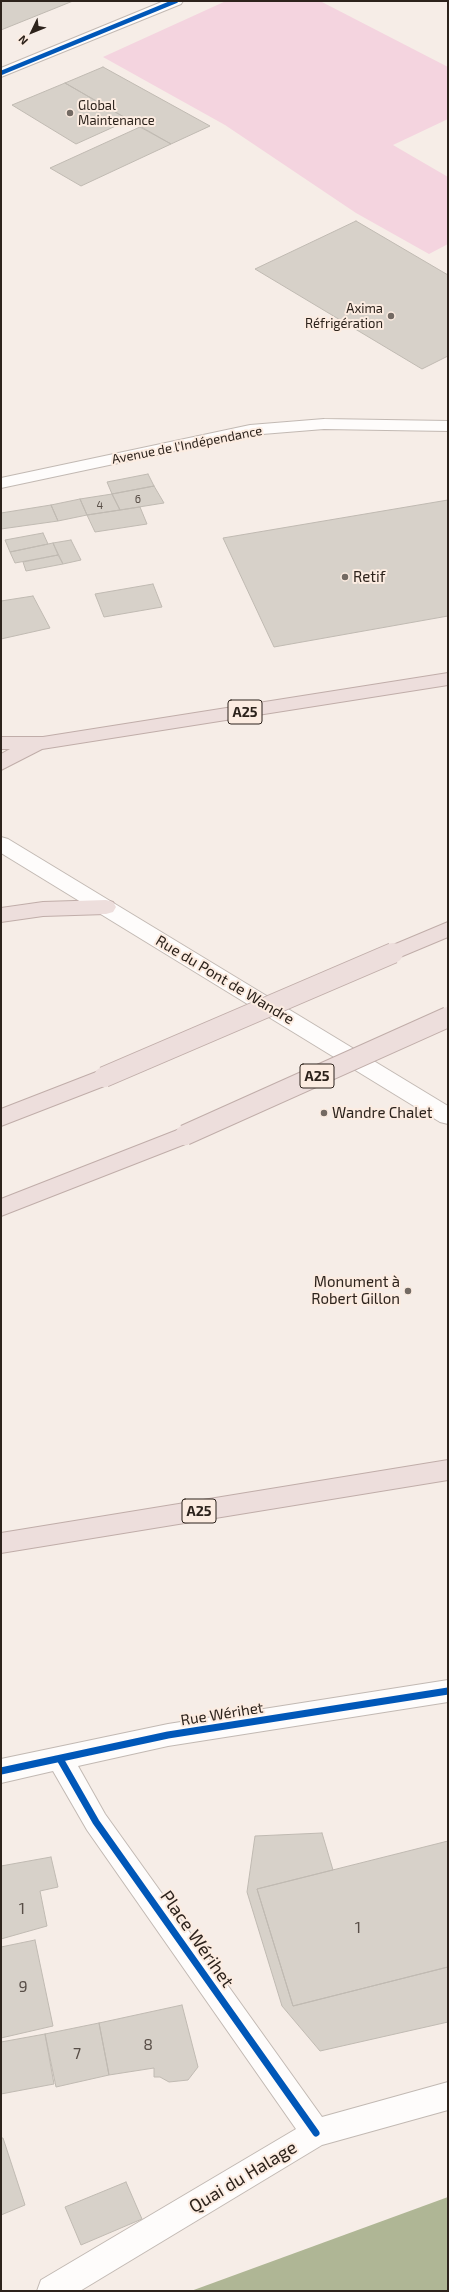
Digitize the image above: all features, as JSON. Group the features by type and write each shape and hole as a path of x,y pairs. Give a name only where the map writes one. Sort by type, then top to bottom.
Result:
{"highway":[{"name":"A25","path":"1,743 43,743 448,679"},
{"name":"A25","path":"1,764 10,756 43,743"},
{"path":"1,915 43,909 106,907"},
{"path":"1,1118 104,1077 448,928"},
{"name":"A25","path":"1,1208 185,1135 448,1017"},
{"name":"A25","path":"1,1543 448,1470"}],"street":[{"path":"1,73 176,1"},
{"name":"Avenue de l'Indépendance","path":"1,483 250,430 324,424 448,426"},
{"name":"Rue du Pont de Wandre","path":"1,844 448,1116"},
{"name":"Rue Wérihet","path":"1,1771 168,1735 448,1691"},
{"name":"Place Wérihet","path":"60,1759 96,1822 316,2133"},
{"name":"Quai du Halage","path":"52,2291 316,2133 448,2096"}],"shaded area":[{"path":"226,1 320,1 448,67 448,119 393,145 448,177 448,244 429,254 356,213 225,125 103,57"},
{"path":"448,2197 448,2291 191,2291"}],"building":[{"path":"1,1 73,1 1,30"},
{"path":"103,67 210,126 171,144 65,83"},
{"name":"Global Maintenance","path":"65,83 129,120 76,144 12,105"},
{"path":"140,127 171,144 81,186 50,168"},
{"name":"Axima Réfrigération","path":"356,221 448,275 448,356 422,369 255,269"},
{"path":"148,474 154,486 112,494 107,482"},
{"path":"154,486 164,503 120,510 112,494"},
{"path":"112,494 120,510 87,515 80,499"},
{"path":"80,499 87,515 58,521 51,505"},
{"name":"Retif","path":"448,500 448,616 274,647 223,538"},
{"path":"51,505 58,521 1,529 1,513"},
{"path":"140,507 147,524 95,532 87,515"},
{"path":"43,533 48,544 10,552 5,540"},
{"path":"71,540 81,560 63,564 53,543"},
{"path":"53,543 58,555 15,563 10,552"},
{"path":"58,555 63,564 26,571 23,562"},
{"path":"153,584 162,607 104,617 95,594"},
{"path":"33,596 50,628 1,639 1,601"},
{"path":"322,1833 333,1870 257,1889 293,2006 448,1967 448,2022 320,2051 282,2006 247,1892 255,1836"},
{"path":"448,1841 448,1967 293,2006 257,1889"},
{"path":"51,1857 58,1887 40,1891 47,1926 1,1939 1,1866"},
{"path":"35,1940 53,2026 1,2038 1,1947"},
{"path":"182,2005 198,2067 188,2080 169,2082 160,2077 154,2077 154,2068 109,2075 99,2023"},
{"path":"99,2023 109,2075 56,2087 45,2034"},
{"path":"45,2034 54,2084 1,2094 1,2042"},
{"path":"1,2138 3,2138 25,2205 1,2215"},
{"path":"126,2182 142,2219 81,2245 65,2207"}],"cycle path":[{"path":"1,73 176,1"},
{"path":"1,1771 168,1735 448,1691"},
{"path":"60,1759 96,1822 316,2133"}],"place":[{"name":"Global Maintenance","path":"70,113"},
{"name":"Axima Réfrigération","path":"391,316"},
{"name":"Retif","path":"345,577"},
{"name":"Wandre Chalet","path":"324,1113"},
{"name":"Monument à Robert Gillon","path":"408,1291"}]}
